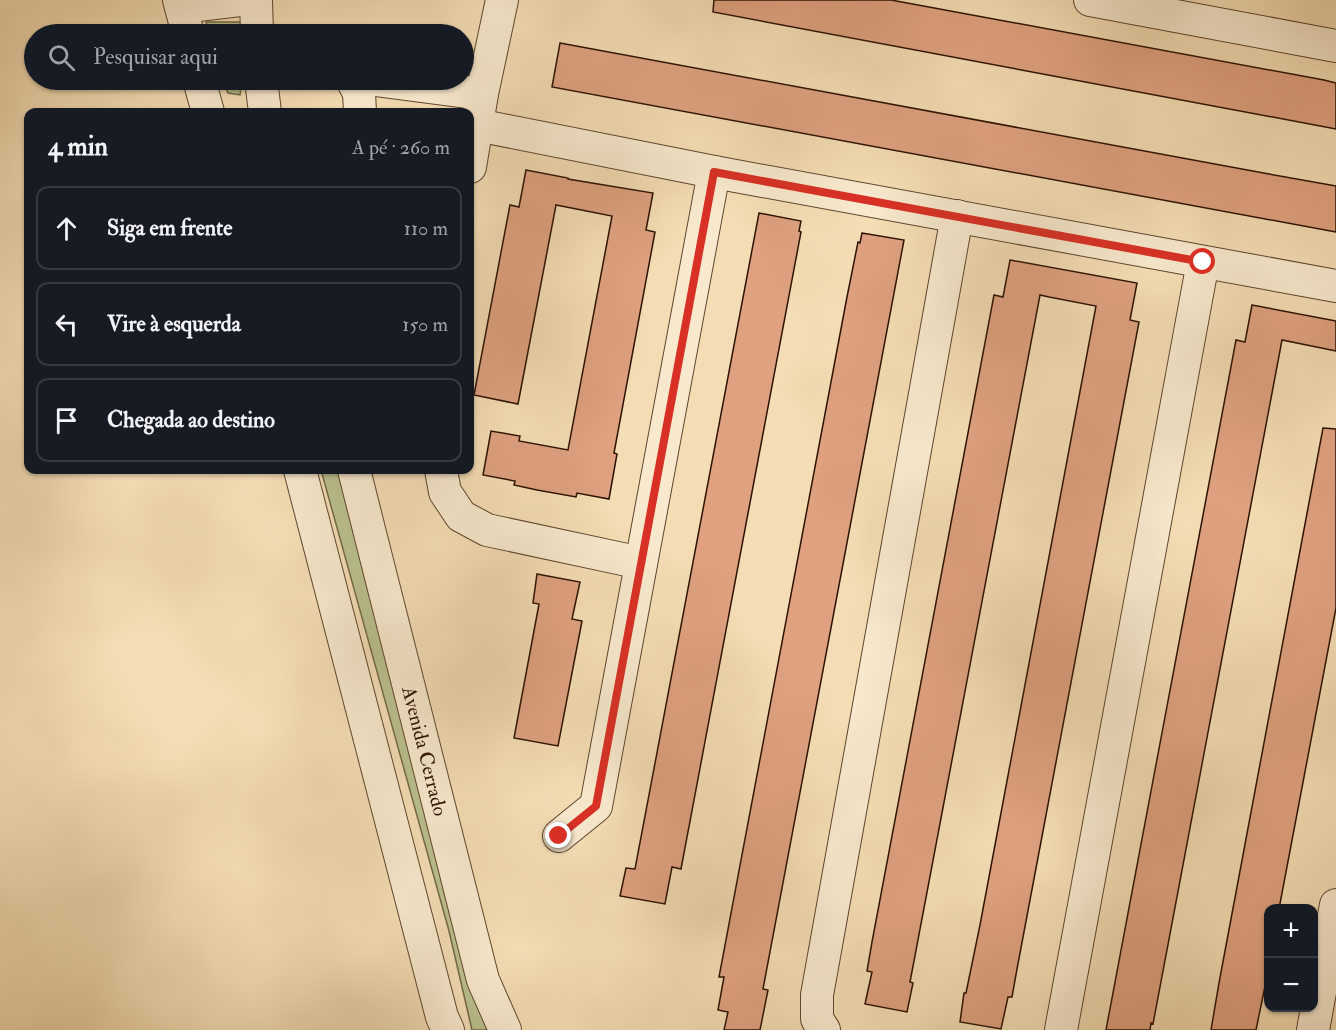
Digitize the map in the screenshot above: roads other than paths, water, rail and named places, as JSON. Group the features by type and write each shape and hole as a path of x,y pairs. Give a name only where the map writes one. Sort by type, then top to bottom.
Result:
{"street":[{"path":"474,143 502,0"},
{"path":"1090,0 1336,46"},
{"path":"182,14 252,11 266,24"},
{"path":"262,90 264,108"},
{"path":"357,90 360,108"},
{"path":"451,90 482,94"},
{"path":"477,125 714,172 1336,286"},
{"path":"559,836 596,806 714,172"},
{"path":"824,1030 817,1019 817,995 957,216"},
{"path":"1061,1030 1203,262"},
{"path":"301,474 433,983 448,1030"},
{"name":"Avenida Cerrado","path":"355,474 483,980 505,1030"},
{"path":"442,474 445,492 461,516 487,530 641,563"},
{"path":"1313,1030 1336,904"}]}
